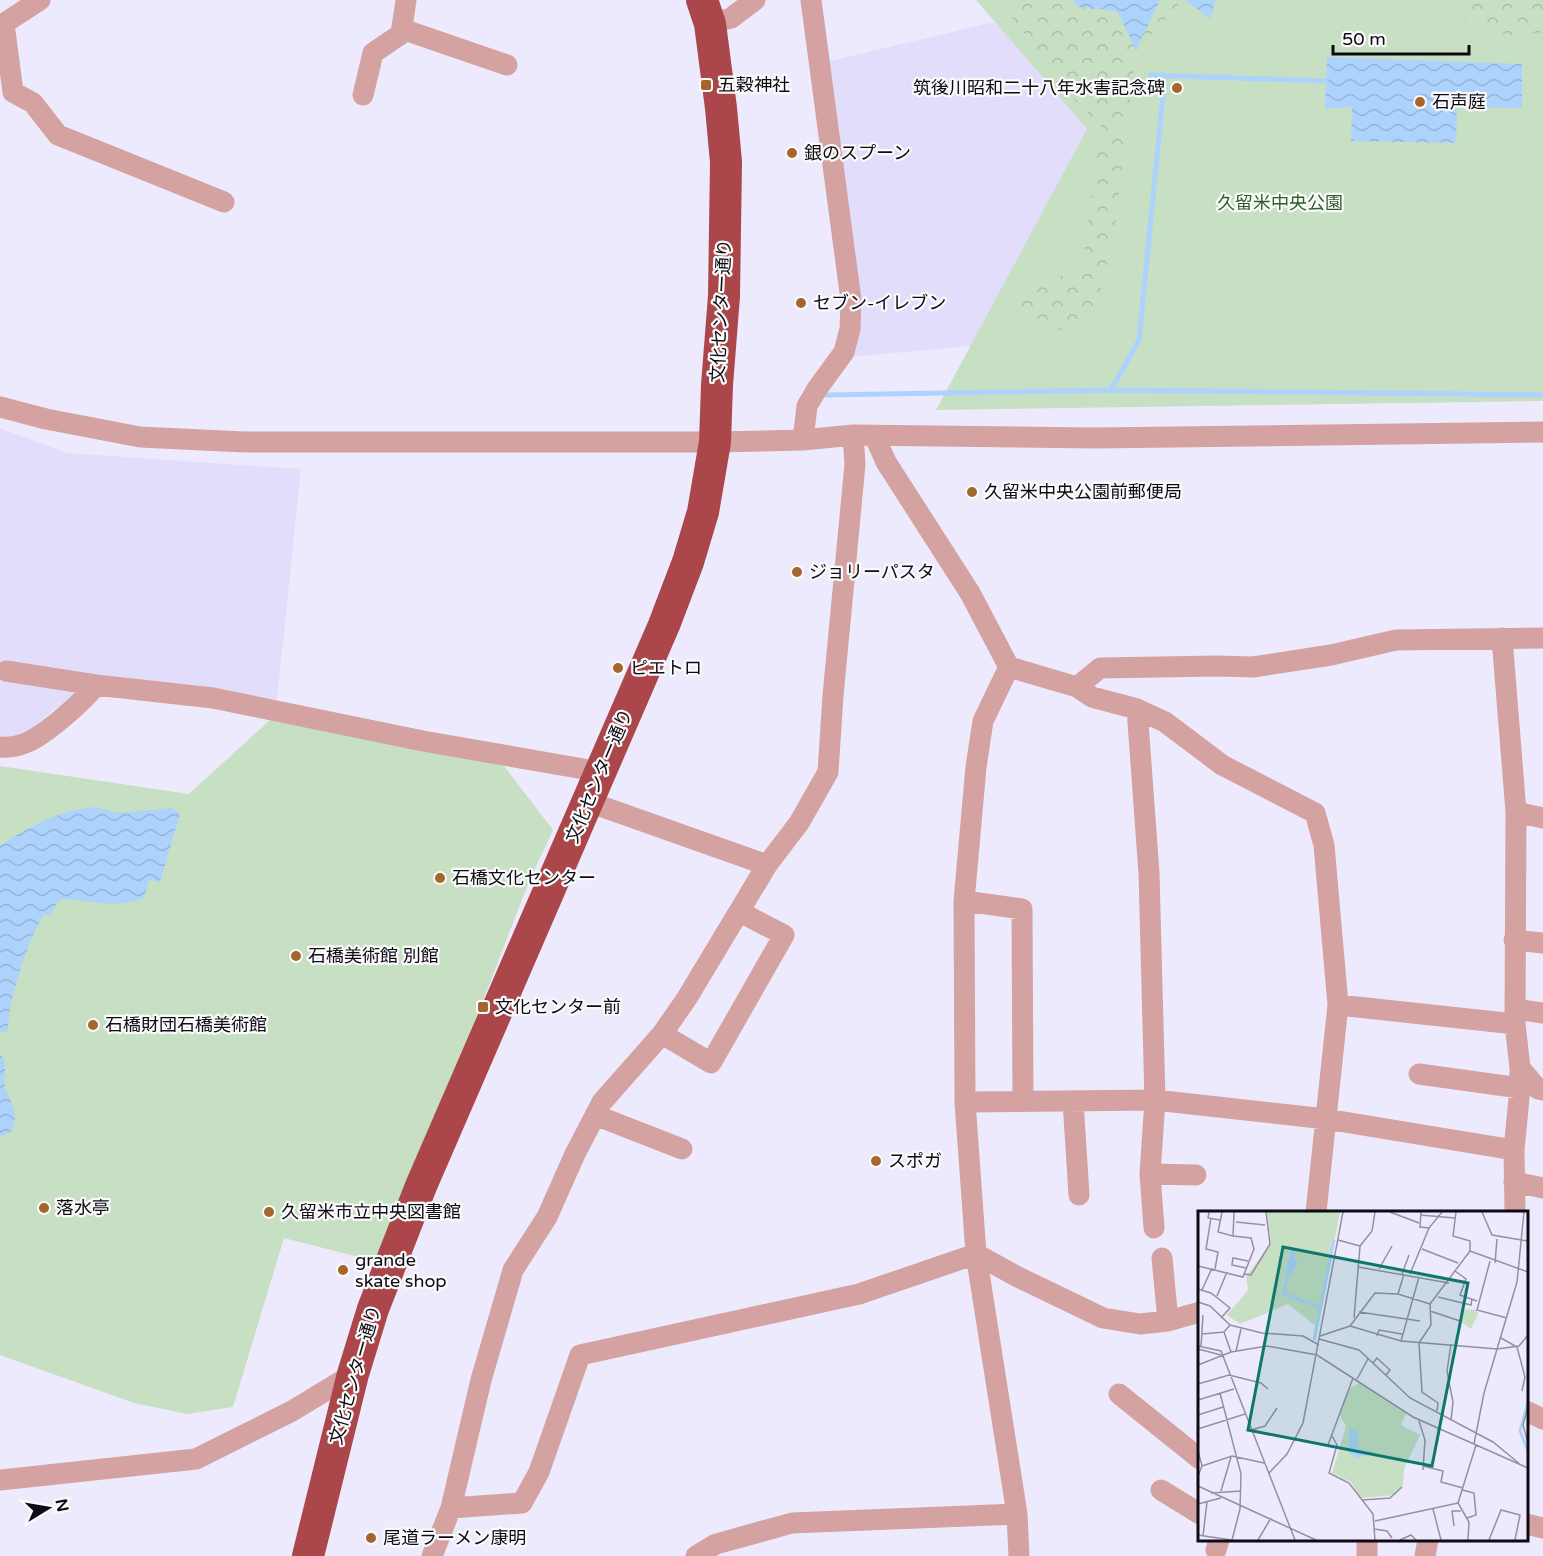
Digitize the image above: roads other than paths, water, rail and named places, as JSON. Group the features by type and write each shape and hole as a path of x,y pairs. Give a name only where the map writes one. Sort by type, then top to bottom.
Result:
{"highway":[{"name":"文化センター通り","path":"308,1556 367,1325 421,1186 664,625 688,562 703,512 715,442 724,296 726,162 706,12"}],"street":[{"path":"40,0 2,25 13,92 33,103 58,135 224,202"},
{"path":"363,95 373,53 401,34 406,0"},
{"path":"706,12 731,18 755,0"},
{"path":"803,440 807,406 817,388 844,352 850,329 851,300 811,0"},
{"path":"402,29 507,65"},
{"path":"0,407 140,438 244,442 715,442 803,440 853,435 1095,438 1543,432"},
{"path":"432,1556 451,1508 481,1380 513,1270 547,1217 575,1154 602,1102 662,1034 687,998 767,865 799,823 828,772 832,696 855,464 853,435"},
{"path":"875,436 886,462 970,593 1009,668 1077,687 1092,697 1137,709 1165,722 1222,765 1315,813 1324,845 1338,1005 1316,1211"},
{"path":"1502,638 1516,812 1515,1017 1520,1078 1514,1150 1515,1211"},
{"path":"1077,687 1100,668 1217,666 1253,668 1331,655 1396,640 1543,638"},
{"path":"1009,668 983,721 976,767 964,901 965,1102 976,1254 1017,1514 1019,1556"},
{"path":"6,671 96,685 213,698 423,741 601,772"},
{"path":"0,747 19,746 37,737 88,695 96,685"},
{"path":"1137,709 1149,873 1155,1100 1150,1174 1154,1227"},
{"path":"589,802 767,865"},
{"path":"1516,812 1543,818"},
{"path":"964,901 1022,909 1023,1101"},
{"path":"662,1034 711,1063 784,935 740,912"},
{"path":"1514,940 1543,943"},
{"path":"1338,1005 1515,1017 1543,1013"},
{"path":"1419,1074 1520,1078 1543,1090"},
{"path":"965,1102 1155,1100 1326,1119 1514,1150"},
{"path":"1073,1101 1079,1195"},
{"path":"595,1115 682,1149"},
{"path":"1150,1174 1196,1175"},
{"path":"1515,1182 1543,1188"},
{"path":"451,1508 522,1503 539,1472 580,1355 859,1294 976,1254 1103,1318 1140,1323 1168,1321 1198,1313"},
{"path":"1162,1258 1168,1321"},
{"path":"0,1480 196,1459 292,1411 353,1374"},
{"path":"1119,1394 1198,1457"},
{"path":"1528,1411 1543,1419"},
{"path":"1161,1490 1198,1513"},
{"path":"696,1556 716,1544 792,1523 1017,1514"},
{"path":"1528,1524 1543,1528"},
{"path":"1425,1556 1428,1541"}],"water":[{"path":"1073,0 1160,0 1136,50 1117,11 1078,7"},
{"path":"1185,0 1216,0 1210,19"},
{"path":"1327,57 1522,64 1522,108 1457,107 1456,143 1351,141 1352,107 1325,109"},
{"path":"94,807 119,813 171,808 180,814 160,882 149,880 144,898 132,902 112,904 62,899 50,915 44,915 32,938 20,971 11,1005 8,1031 0,1032 0,846 44,820"},
{"path":"0,1054 5,1062 4,1082 15,1119 11,1132 0,1137"}],"waterway":[{"path":"1150,75 1326,81"},
{"path":"1111,390 1139,340 1165,75"},
{"path":"826,395 1111,390 1543,395"}],"place":[{"name":"五穀神社","path":"706,85"},
{"name":"筑後川昭和二十八年水害記念碑","path":"1177,88"},
{"name":"石声庭","path":"1420,102"},
{"name":"銀のスプーン","path":"792,153"},
{"name":"セブン-イレブン","path":"801,303"},
{"name":"久留米中央公園前郵便局","path":"972,492"},
{"name":"ジョリーパスタ","path":"797,572"},
{"name":"ピエトロ","path":"618,668"},
{"name":"石橋文化センター","path":"440,878"},
{"name":"石橋美術館 別館","path":"296,956"},
{"name":"文化センター前","path":"483,1007"},
{"name":"石橋財団石橋美術館","path":"93,1025"},
{"name":"スポガ","path":"876,1161"},
{"name":"落水亭","path":"44,1208"},
{"name":"久留米市立中央図書館","path":"269,1212"},
{"name":"grande skate shop","path":"343,1270"},
{"name":"尾道ラーメン康明","path":"371,1538"}],"park label":[{"name":"久留米中央公園","path":"1280,203"}]}
